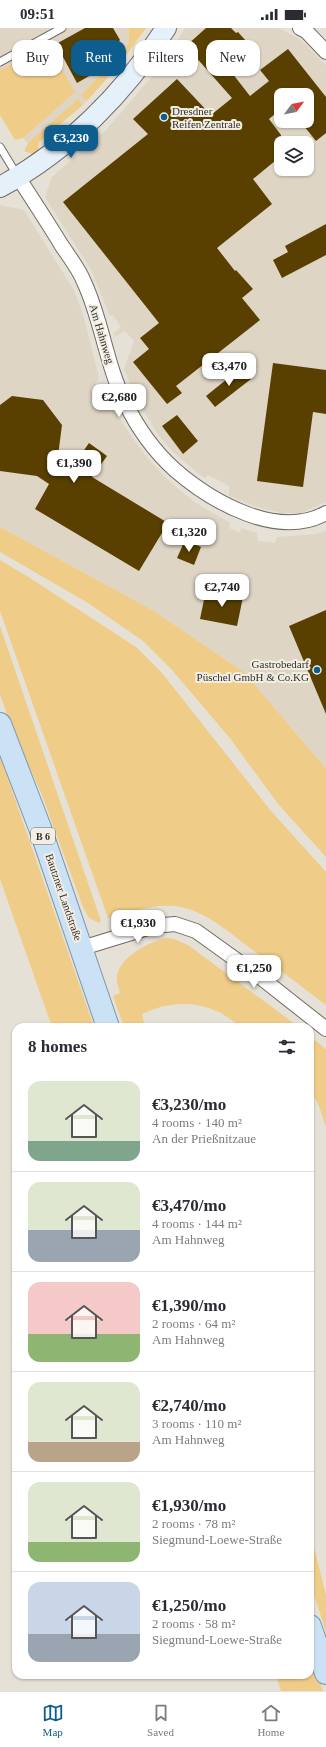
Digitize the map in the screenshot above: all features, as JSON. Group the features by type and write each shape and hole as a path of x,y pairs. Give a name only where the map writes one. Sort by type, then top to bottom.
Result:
{"main road":[{"name":"Bautzner Landstraße","path":"0,724 40,828 107,1023"},
{"path":"314,1638 326,1673"}],"street":[{"path":"0,187 18,177 55,152 100,112 127,81 166,28"},
{"path":"300,28 306,31 326,52"},
{"name":"Am Hahnweg","path":"18,177 84,281 96,310 112,368 124,402 139,427 174,469 198,489 224,504 253,516 277,522 300,522 317,518 326,513"},
{"path":"82,948 154,926 175,924 196,931 260,977 326,1029"}],"lane":[{"path":"0,62 62,28"},
{"path":"0,147 18,177"}],"shaded area":[{"path":"0,28 129,28 129,43 126,46 126,40 71,40 71,76 100,76 82,96 87,101 83,105 78,100 28,143 23,138 74,92 20,76 63,76 63,40 12,40 12,74 0,70"},
{"path":"129,28 146,28 137,40 134,40 134,44 126,55 126,46 129,43"},
{"path":"185,28 278,28 300,39 326,65 326,502 301,513 283,513 260,508 229,496 229,486 208,475 205,478 200,475 172,451 159,436 135,396 124,369 134,341 125,331 115,337 114,333 121,327 113,315 110,316 91,270 45,197 52,177 107,129 152,76 198,76 198,40 178,40"},
{"path":"12,64 12,76 63,76 63,71 75,92 23,138 15,140 0,115 0,70"},
{"path":"99,76 109,76 87,101 81,96"},
{"path":"78,99 83,105 39,142 38,151 33,154 24,151 28,143"},
{"path":"0,205 24,210 74,290 83,314 99,378 95,384 103,402 109,401 131,436 149,460 170,482 193,501 230,523 229,528 240,533 241,528 257,533 258,541 275,543 277,537 316,534 326,531 326,769 245,673 154,611 0,527"},
{"path":"0,527 154,611 245,673 326,769 326,857 279,805 229,737 172,670 143,641 88,603 0,552"},
{"path":"0,560 136,647 162,673 271,811 326,872 326,1005 224,928 195,911 174,906 157,906 108,918 0,611"},
{"path":"0,626 101,921 99,923 89,918 83,907 42,795 12,729 0,694"},
{"path":"0,756 93,1023 51,1023 0,879"},
{"path":"166,938 174,939 188,945 294,1023 236,1023 219,1012 209,1008 190,1004 180,1004 161,1007 142,1014 144,1023 123,1023 113,996 120,993 117,983 119,970 128,957 143,947"},
{"path":"314,1039 326,1049 326,1127 314,1097"},
{"path":"314,1547 326,1595 326,1632 314,1594"},
{"path":"314,1664 323,1691 281,1691 277,1679 314,1679"}],"building":[{"path":"85,28 113,28 120,40 71,40 71,72 63,57 63,40"},
{"path":"206,28 231,28 236,33 238,32 245,40 206,40 206,69 198,60 198,40 193,40"},
{"path":"288,49 326,97 326,133 316,141 314,136 312,136 306,128 314,128 314,88 274,88 274,115 269,119 281,136 274,136 274,162 253,179 272,204 217,248 235,271 236,270 253,289 242,298 260,320 176,386 182,393 167,404 133,362 149,349 140,338 159,323 63,202 148,134 133,119 177,79 211,115 232,98 213,76 234,76 250,96 269,81 260,70"},
{"path":"73,76 89,76 77,83"},
{"path":"326,224 326,255 282,278 273,260 288,252 285,246"},
{"path":"273,363 326,370 326,414 313,412 303,487 257,481"},
{"path":"242,367 251,379 215,407 206,396"},
{"path":"12,396 43,400 62,425 58,456 73,466 89,443 107,456 92,477 168,523 139,571 35,509 49,484 37,476 0,471 0,405"},
{"path":"177,415 198,441 183,454 162,426"},
{"path":"185,540 201,547 194,565 177,558"},
{"path":"206,590 243,597 237,626 200,619"},
{"name":"Gastrobedarf Püschel GmbH & Co.KG","path":"326,610 326,714 289,626"}],"place":[{"name":"Dresdner Reifen Zentrale","path":"164,117"},
{"name":"Gastrobedarf Püschel GmbH & Co.KG","path":"317,670"}]}
